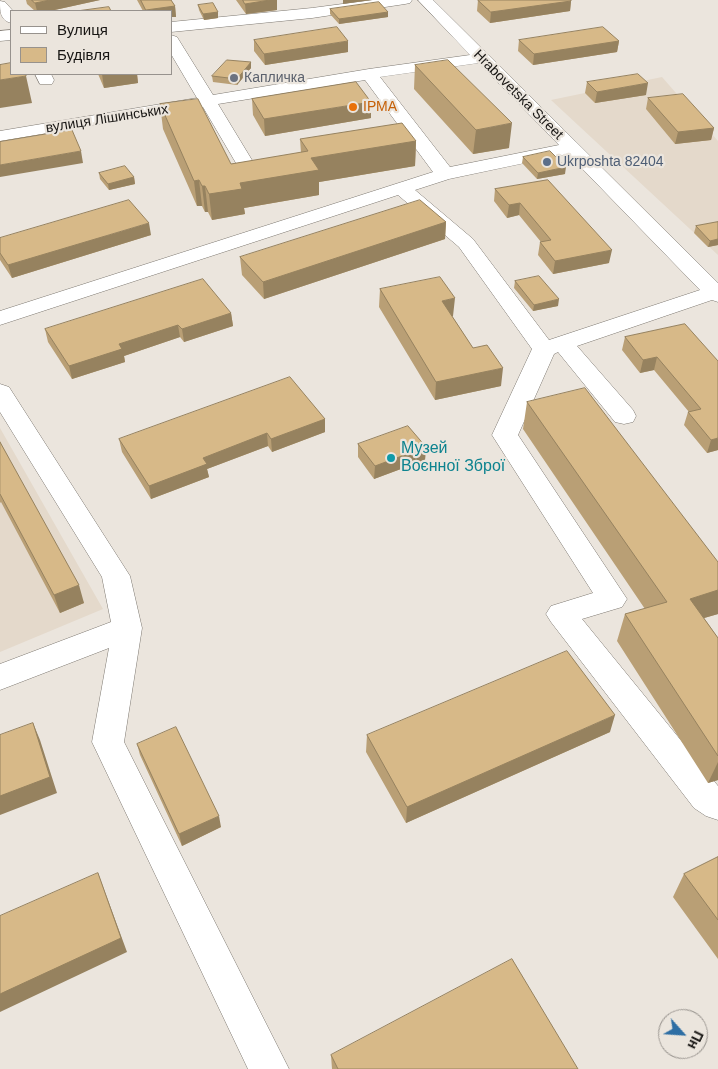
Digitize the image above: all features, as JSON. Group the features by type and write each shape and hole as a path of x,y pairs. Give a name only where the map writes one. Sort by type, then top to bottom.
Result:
{"street":[{"path":"172,27 312,13 405,0"},
{"name":"Hrabovetska Street","path":"425,0 716,293"},
{"path":"0,5 10,17"},
{"path":"172,42 252,176"},
{"name":"вулиця Лішинських","path":"0,136 369,74 481,58"},
{"path":"369,74 445,174"},
{"path":"0,318 445,174 572,148"},
{"path":"401,188 466,243 554,346 624,416"},
{"path":"716,293 554,346 505,435 612,600 561,614 706,797 718,805"},
{"path":"0,392 116,576 127,628 108,742 269,1069"},
{"path":"0,677 127,628"}],"shaded area":[{"path":"662,77 718,141 718,255 551,100"},
{"path":"0,428 103,609 0,652"}],"building":[{"path":"32,0 50,0 35,3"},
{"path":"141,0 171,0 175,6 146,10"},
{"path":"243,0 270,0 245,4"},
{"path":"478,0 571,0 571,1 491,12"},
{"path":"379,2 388,12 339,19 330,9"},
{"path":"213,3 218,12 203,14 198,5"},
{"path":"109,7 110,10 85,10"},
{"path":"337,27 348,41 264,54 254,40"},
{"path":"603,27 619,41 534,54 519,40"},
{"path":"227,60 251,62 237,79 212,76"},
{"path":"448,60 512,123 476,130 415,65"},
{"path":"10,63 10,75 26,76 0,80 0,65"},
{"path":"638,74 648,83 597,92 587,82"},
{"path":"356,82 371,102 264,119 252,99"},
{"path":"683,94 714,128 678,132 648,98"},
{"path":"198,99 231,164 308,151 300,139 402,123 416,141 311,158 319,170 240,183 242,189 209,194 199,180 194,181 160,104"},
{"path":"72,130 81,151 0,165 0,142"},
{"path":"550,151 566,167 538,173 523,157"},
{"path":"125,166 134,177 108,184 99,173"},
{"path":"548,180 612,250 555,261 540,242 551,240 520,203 509,205 495,189"},
{"path":"129,200 149,223 8,265 0,253 0,238"},
{"path":"420,200 446,222 263,282 240,257"},
{"path":"718,222 718,239 710,241 696,226"},
{"path":"539,276 559,299 534,305 515,281"},
{"path":"440,277 455,298 442,301 473,348 487,345 503,368 436,382 380,289"},
{"path":"203,279 231,313 182,329 178,325 119,344 122,349 69,366 45,329"},
{"path":"685,324 718,361 718,438 711,440 688,412 701,409 657,357 643,360 625,337"},
{"path":"290,377 325,419 271,439 267,433 203,458 207,464 149,486 119,439"},
{"path":"585,388 718,562 718,590 690,599 718,638 718,756 625,614 667,602 527,402"},
{"path":"408,426 426,447 375,466 358,444"},
{"path":"0,442 79,585 54,595 0,494"},
{"path":"567,651 615,715 407,807 367,735"},
{"path":"33,723 50,777 0,796 0,735"},
{"path":"176,727 219,816 179,834 137,744"},
{"path":"718,857 718,920 684,874"},
{"path":"98,873 121,938 0,994 0,916"},
{"path":"512,959 578,1069 338,1069 331,1055"}],"place":[{"name":"Капличка","path":"234,78"},
{"name":"ІРМА","path":"353,107"},
{"name":"Ukrposhta 82404","path":"547,162"},
{"name":"Музей Воєнної Зброї","path":"391,458"}]}
